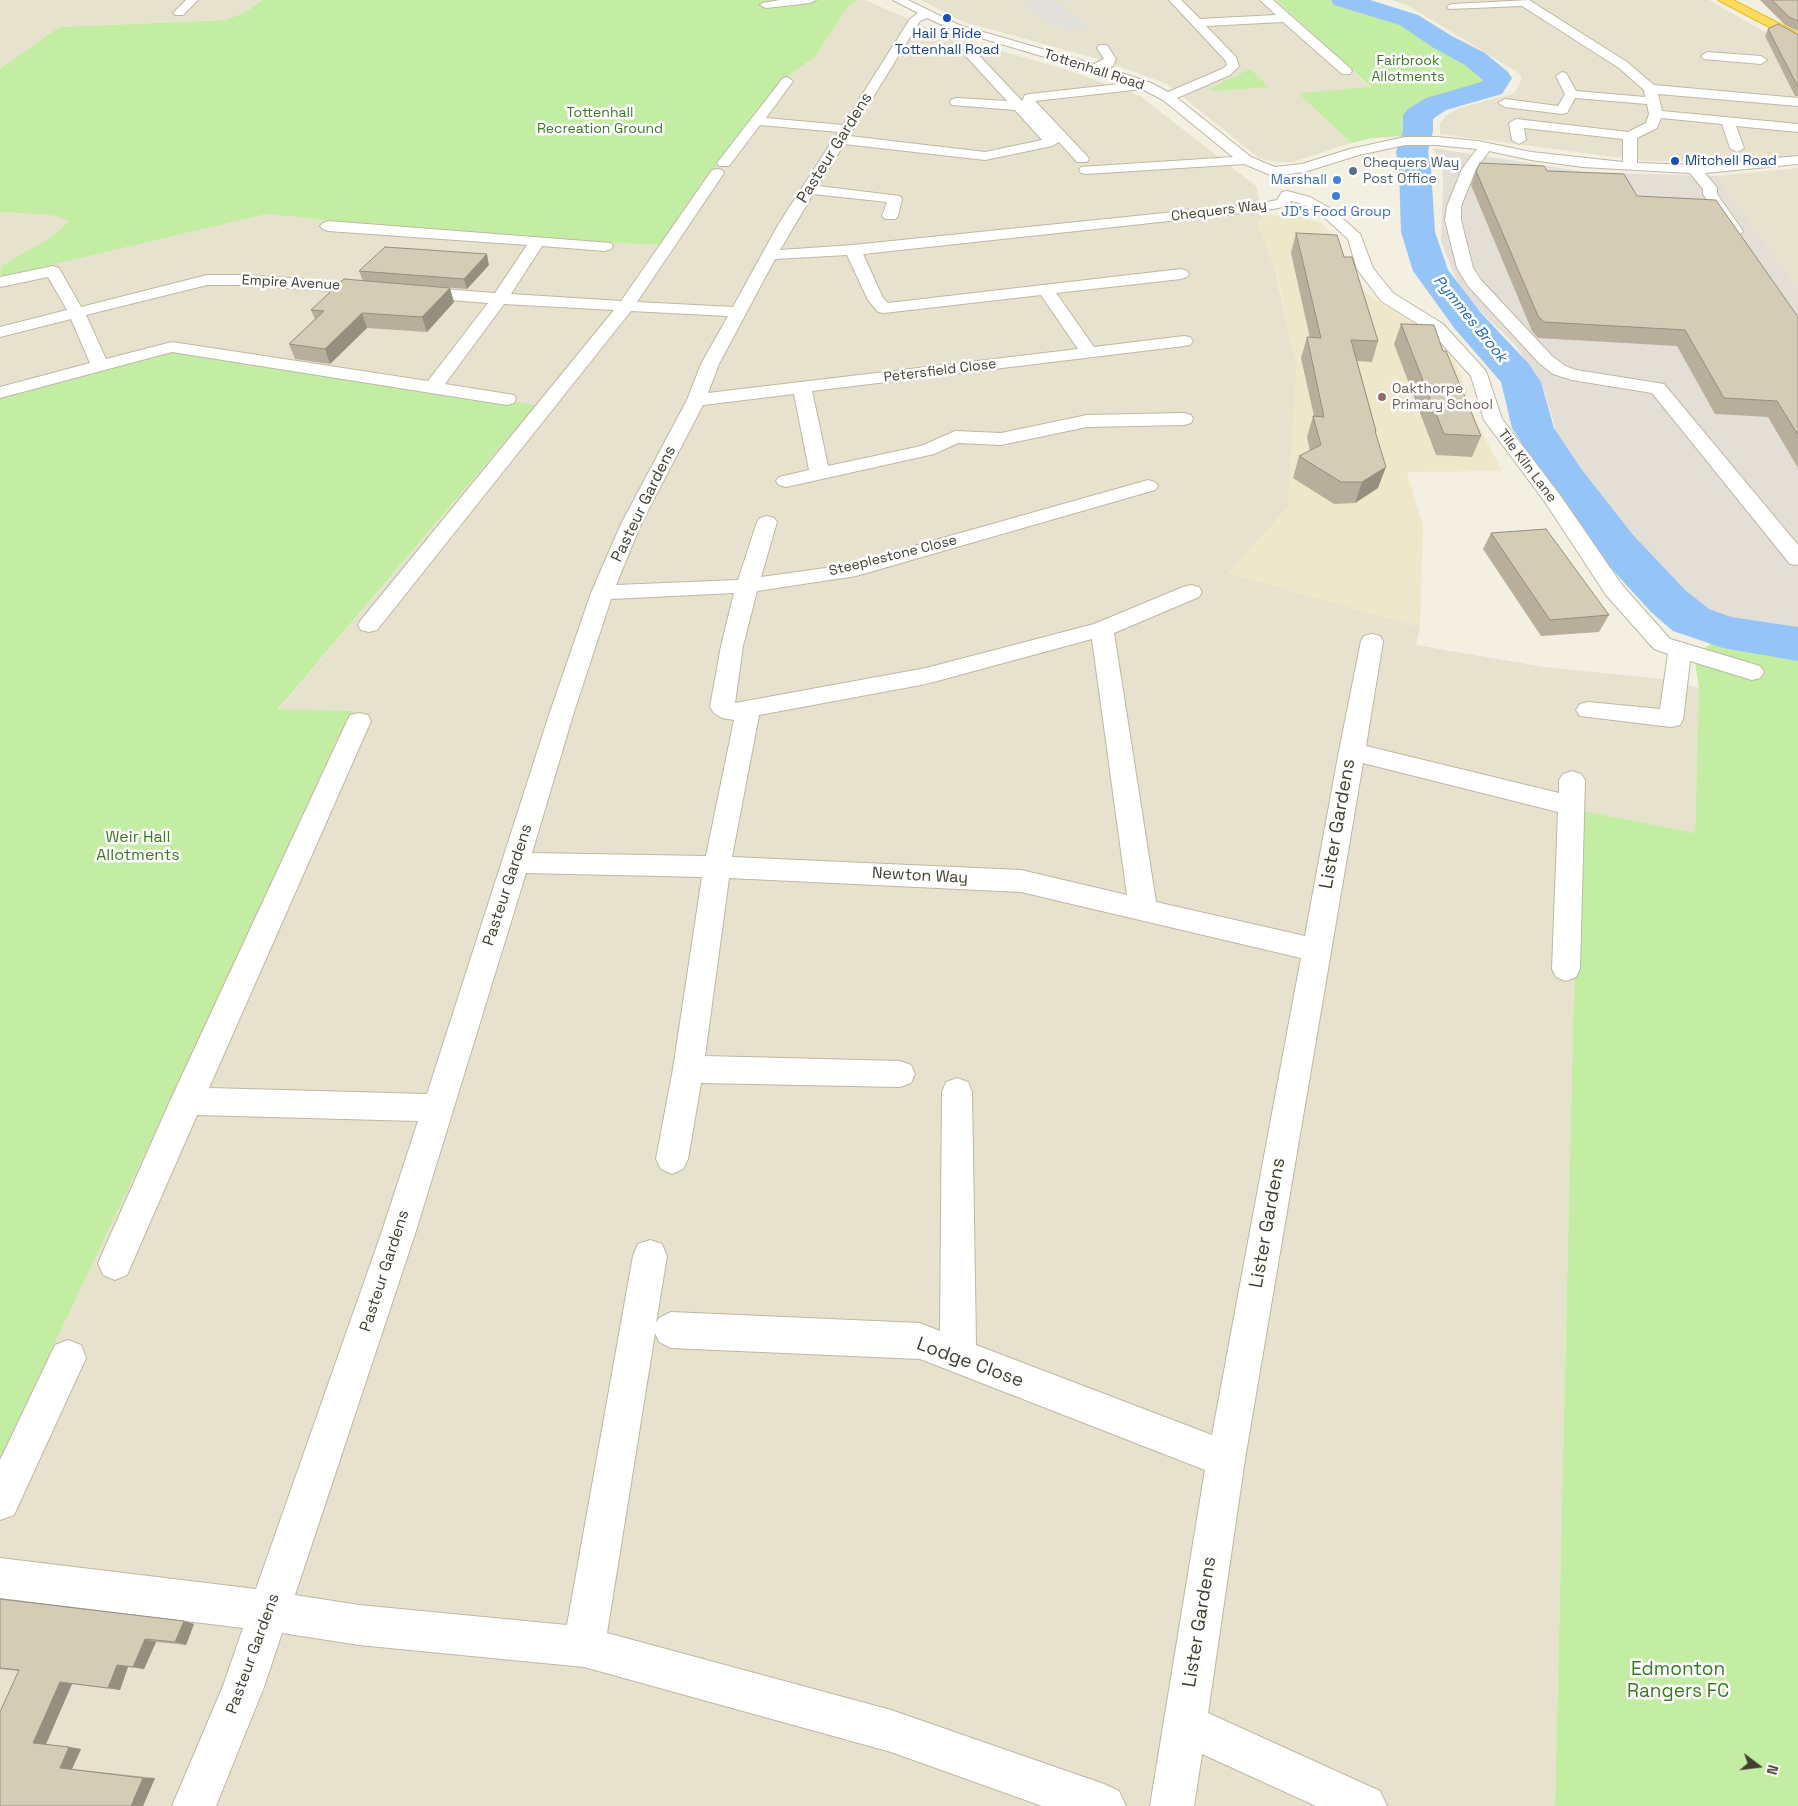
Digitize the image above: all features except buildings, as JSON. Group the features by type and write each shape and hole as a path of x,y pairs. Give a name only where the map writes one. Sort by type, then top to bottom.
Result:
{"highway":[{"path":"1724,0 1798,38"}],"street":[{"path":"179,13 192,0"},
{"path":"766,5 810,0"},
{"name":"Tottenhall Road","path":"898,0 955,27 1094,68 1144,85 1168,97 1246,160 1273,172"},
{"path":"1168,97 1226,72 1233,66 1232,60 1174,0"},
{"path":"1266,0 1346,70"},
{"path":"1453,7 1523,1 1623,65 1653,101 1727,121 1798,128"},
{"path":"779,12 790,2"},
{"name":"Pasteur Gardens","path":"194,1806 242,1687 398,1234 516,863 560,715 602,593 631,524 696,400 710,364 770,254 842,134 916,19 925,14"},
{"path":"1196,22 1286,18"},
{"path":"1094,68 1109,63 1110,59 1103,48"},
{"path":"756,121 985,156 1052,142 969,52"},
{"path":"1707,56 1761,60"},
{"path":"1736,58 1752,97"},
{"path":"1562,76 1571,94"},
{"path":"369,625 626,306 721,168 787,81"},
{"path":"1144,85 1030,98 1028,101 1084,164 1246,160"},
{"path":"1571,94 1653,101 1752,97 1798,102"},
{"path":"1505,103 1562,110 1571,94"},
{"path":"1519,140 1516,124 1630,136 1652,125 1653,101"},
{"path":"958,102 1018,106"},
{"path":"1727,121 1737,148"},
{"path":"1630,136 1630,166"},
{"path":"1273,172 1304,168 1355,152 1405,141 1436,140 1486,146 1532,156 1583,163 1630,166 1693,168 1798,160"},
{"path":"1486,146 1469,169 1454,206 1453,220 1466,268 1474,283 1546,360 1559,370 1572,375 1658,388 1798,559"},
{"path":"1693,168 1710,188 1710,194 1743,243"},
{"name":"Chequers Way","path":"770,254 783,255 853,250 1262,207 1282,203 1287,195 1273,172"},
{"path":"808,189 895,199 890,216"},
{"name":"Tile Kiln Lane","path":"1287,195 1305,200 1328,213 1356,237 1364,269 1387,297 1437,328 1480,375 1493,420 1552,499 1614,590 1662,644 1752,672"},
{"path":"328,226 605,246"},
{"path":"434,386 500,298 537,242"},
{"path":"853,250 876,300 884,308 1181,274"},
{"path":"0,282 52,270 76,312 100,366"},
{"name":"Empire Avenue","path":"0,332 206,280 289,282 500,298 738,312"},
{"path":"1046,290 1089,352"},
{"name":"Petersfield Close","path":"696,400 802,389 1089,352 1184,342"},
{"path":"0,393 172,347 507,398"},
{"path":"802,389 820,473"},
{"path":"786,481 927,450 955,437 1000,439 1087,421 1184,419"},
{"name":"Steeplestone Close","path":"602,593 747,586 848,571 1148,486"},
{"path":"768,522 747,586 732,646 722,707 731,712 748,711 926,676 1102,629 1191,592"},
{"path":"1102,629 1143,908"},
{"name":"Lister Gardens","path":"1172,1806 1226,1459 1372,641"},
{"path":"1588,710 1671,719 1680,651"},
{"path":"672,1159 688,1069 717,867 748,711"},
{"path":"114,1262 359,721"},
{"path":"1351,752 1572,793 1566,969"},
{"name":"Newton Way","path":"516,863 717,867 1021,881 1316,950"},
{"path":"688,1069 900,1074"},
{"path":"957,1092 958,1356"},
{"path":"186,1101 437,1108"},
{"path":"584,1647 650,1256"},
{"name":"Lodge Close","path":"671,1330 920,1341 1226,1459"},
{"path":"0,1501 68,1358"},
{"path":"0,1578 269,1611 359,1625 584,1647 892,1731 1104,1806"},
{"path":"1184,1724 1365,1806"}],"shaded area":[{"path":"0,0 261,0 247,11 226,20 59,27 0,69"},
{"path":"859,0 865,0 945,35 1061,68 1140,96 1256,186 1297,368 1288,507 1229,573 1420,627 1416,645 1544,667 1663,679 1699,688 1695,833 1578,810 1555,1806 0,1806 0,1459 355,711 278,710 535,406 177,348 0,396 0,212 50,215 71,221 51,237 1,266 1,277 267,214 461,234 712,172 785,78 815,57 848,6"},
{"path":"921,0 1276,0 1371,88 1299,93 1351,143 1293,162 1276,162 1259,158 1167,84 1102,60 964,22"},
{"path":"1055,0 1090,28 1067,30 1060,27 1052,28 1044,23 1053,19 1044,20 1022,2"},
{"path":"1391,0 1709,0 1798,51 1798,160 1645,161 1440,134 1440,123 1446,116 1459,108 1512,94 1517,89 1522,78 1519,73 1409,6"},
{"path":"1433,148 1585,172 1716,176 1798,288 1798,636 1734,626 1679,592 1581,489 1563,455 1544,389 1516,346 1462,293 1441,241 1442,165"},
{"path":"1798,168 1798,288 1716,176"},
{"name":"Oakthorpe Primary School","path":"1268,215 1300,217 1321,223 1341,246 1352,273 1362,289 1380,303 1428,331 1454,361 1460,372 1476,421 1502,471 1407,472 1423,525 1420,627 1228,573 1288,507 1296,367 1278,278 1257,223"}],"green space":[{"name":"Tottenhall Recreation Ground","path":"262,0 859,0 848,6 815,57 785,78 712,172 661,245 461,234 267,214 1,277 1,266 51,237 70,221 50,215 0,212 0,69 59,27 226,20 247,11"},
{"name":"Fairbrook Allotments","path":"1276,0 1337,0 1402,20 1486,69 1491,76 1491,82 1486,86 1439,98 1426,105 1413,116 1405,136 1373,138 1351,143 1298,93 1371,87"},
{"path":"1250,69 1269,87 1214,91 1209,89"},
{"name":"Weir Hall Allotments","path":"176,348 536,405 278,709 355,711 0,1459 0,396"},
{"name":"Edmonton Rangers FC","path":"1734,626 1798,636 1798,1806 1555,1806 1578,810 1695,833 1699,688 1694,656"}],"waterway":[{"name":"Pymmes Brook","path":"1343,0 1409,20 1441,41 1475,59 1498,78 1492,88 1436,104 1418,115 1418,131 1412,152 1415,169 1418,232 1431,271 1468,321 1514,371 1521,382 1533,428 1564,477 1616,545 1668,601 1691,620 1723,632 1798,644"}],"place":[{"name":"Hail & Ride Tottenhall Road","path":"947,18"},
{"name":"Mitchell Road","path":"1675,161"},
{"name":"Chequers Way Post Office","path":"1353,171"},
{"name":"Marshall","path":"1337,180"},
{"name":"JD's Food Group","path":"1336,196"},
{"name":"Oakthorpe Primary School","path":"1382,397"}]}
